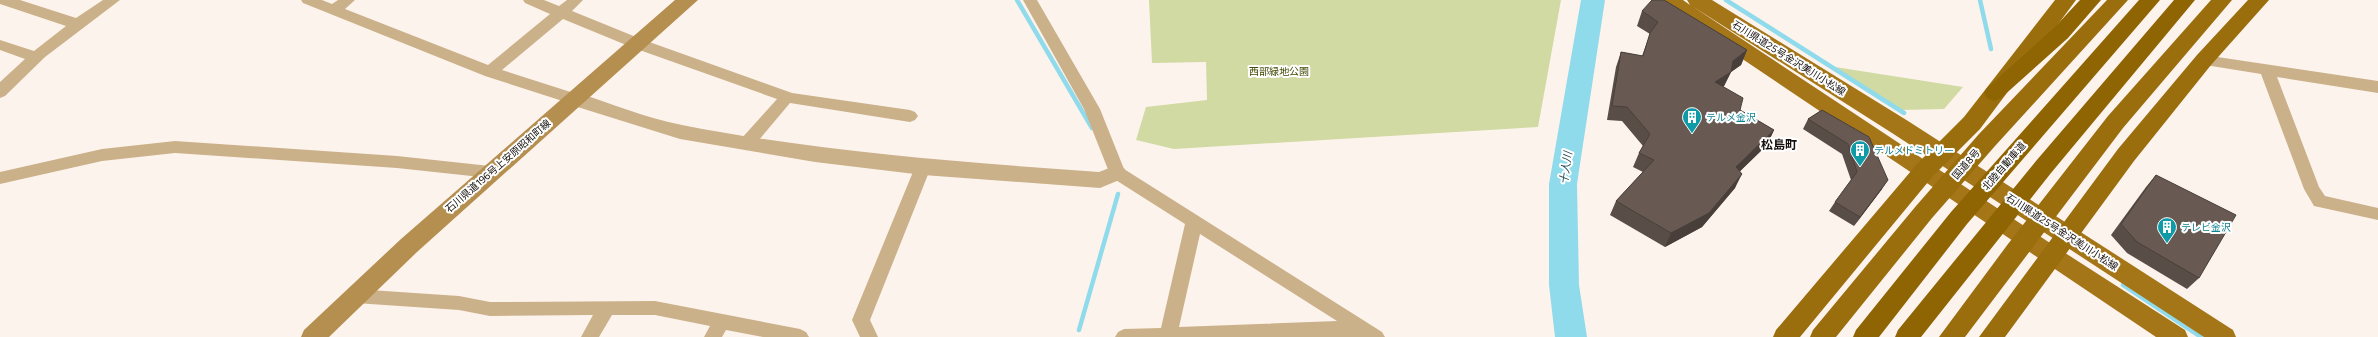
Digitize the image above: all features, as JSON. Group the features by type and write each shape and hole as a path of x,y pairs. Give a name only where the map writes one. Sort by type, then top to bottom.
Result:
{"highway":[{"path":"1785,337 1926,170 1972,123 2066,0"},
{"path":"1994,93 2061,33 2091,0"},
{"name":"国道8号","path":"1822,337 1924,212 2035,87 2118,0"},
{"name":"北陸自動車道","path":"1865,337 1959,218 2150,0"},
{"path":"1907,337 1987,234 2185,0"},
{"path":"1952,337 2089,156 2189,35 2222,0"},
{"path":"1991,337 2126,155 2204,60 2259,0"}],"main road":[{"name":"石川県道196号上安原昭和町線","path":"313,337 355,296 490,172 575,99 666,16 688,0"},
{"name":"石川県道25号金沢美川小松線","path":"1669,0 1881,143 1926,170 2051,256 2176,337"},
{"name":"石川県道25号金沢美川小松線","path":"1697,0 1942,154 2224,337"}],"street":[{"path":"4,0 77,24"},
{"path":"0,92 7,76 36,57 77,24 113,0"},
{"path":"308,0 490,72 680,132 815,154 923,167 1100,180 1117,173"},
{"path":"334,10 348,0"},
{"path":"530,0 636,43 787,97 910,116"},
{"path":"490,72 576,0"},
{"path":"1030,0 1092,109 1117,173 1368,332"},
{"path":"0,45 36,57"},
{"path":"2204,60 2378,87"},
{"path":"2267,70 2312,189 2320,201 2378,214"},
{"path":"747,143 787,97"},
{"path":"0,178 102,155 175,147 397,162 490,172"},
{"path":"869,337 861,320 923,167"},
{"path":"1168,335 1194,222"},
{"path":"355,296 459,303 490,309 655,308 722,320 800,337"},
{"path":"590,337 607,308"},
{"path":"713,337 722,320"},
{"path":"1124,337 1368,332"}],"green space":[{"name":"西部緑地公園","path":"1149,0 1561,0 1538,127 1174,149 1136,140 1146,107 1207,100 1206,62 1152,63"},
{"path":"1835,67 1963,87 1944,109 1901,110"}],"building":[{"name":"テルメ金沢","path":"1652,0 1664,0 1747,50 1733,61 1731,72 1715,82 1743,98 1740,110 1774,130 1736,167 1742,174 1709,213 1671,233 1616,201 1654,160 1639,153 1650,134 1627,107 1612,106 1621,52 1643,56 1650,33 1658,22 1642,11"},
{"name":"テルメドミトリー","path":"1822,110 1869,137 1888,180 1860,217 1835,202 1857,172 1848,144 1808,119"},
{"name":"テレビ金沢","path":"2156,175 2236,215 2199,278 2137,242 2121,224"}],"waterway":[{"path":"1017,0 1092,128"},
{"name":"十人川","path":"1571,337 1564,285 1563,184 1593,0"},
{"path":"1726,0 1904,113"},
{"path":"1980,0 1991,49"},
{"path":"1079,330 1118,194"},
{"path":"2123,285 2201,337"}],"place":[{"name":"テルメ金沢","path":"1692,134"},
{"name":"テルメドミトリー","path":"1860,167"},
{"name":"テレビ金沢","path":"2167,244"}],"district":[{"name":"松島町","path":"1779,145"}]}
